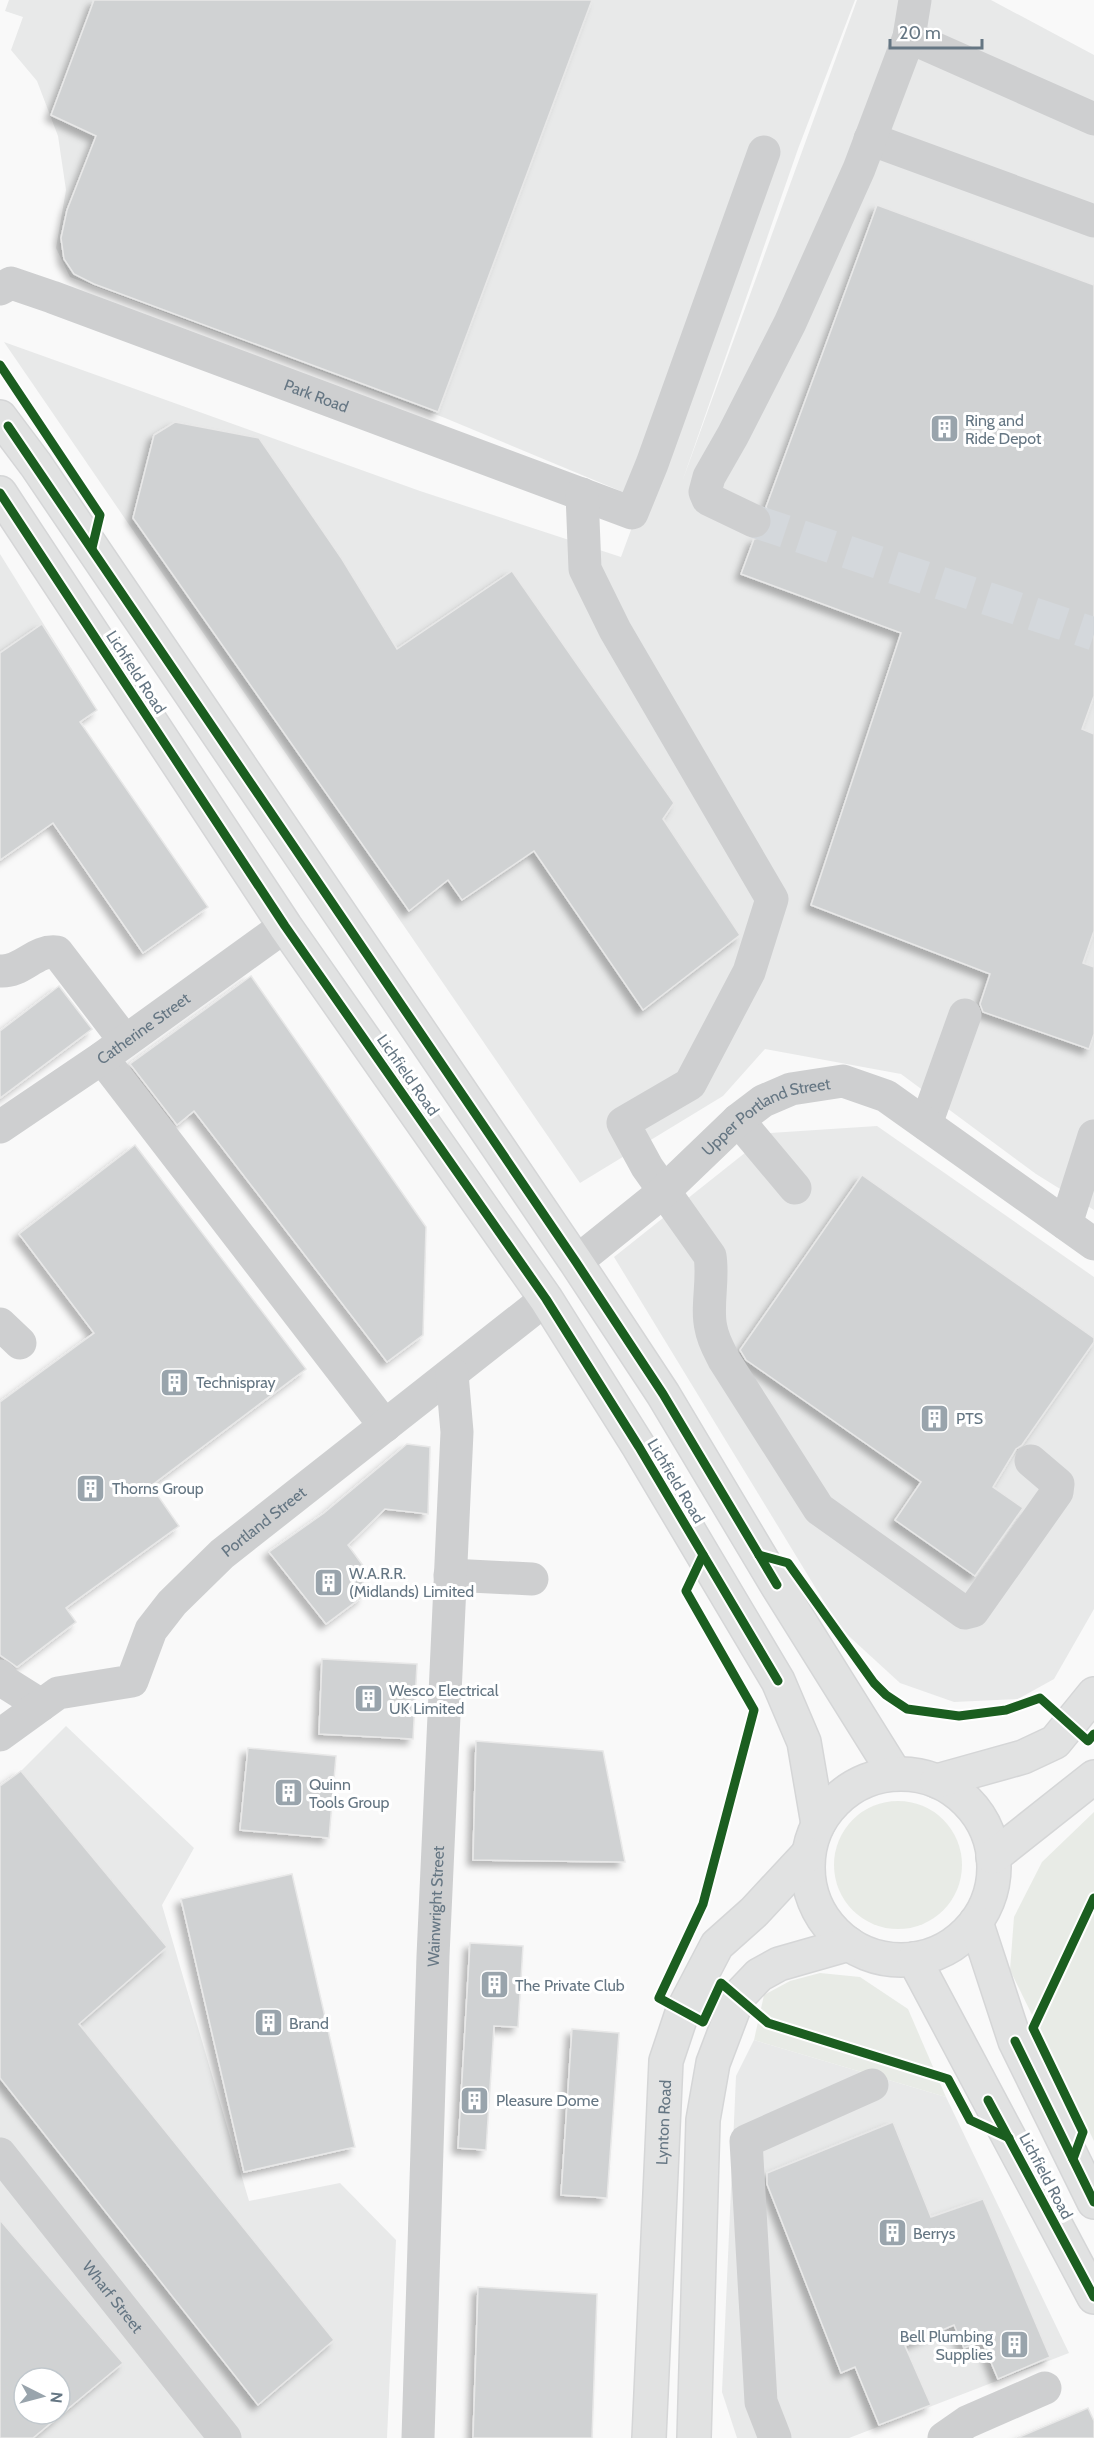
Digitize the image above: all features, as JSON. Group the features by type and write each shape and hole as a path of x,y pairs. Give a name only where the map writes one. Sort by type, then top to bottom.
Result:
{"main road":[{"name":"Lichfield Road","path":"0,417 42,474 576,1262 663,1394 777,1585 895,1774"},
{"name":"Lichfield Road","path":"5,511 285,926 546,1299 639,1447 778,1681 804,1742 813,1839"},
{"path":"938,1781 1023,1757 1055,1742 1094,1694"},
{"path":"895,1774 916,1775 938,1781 959,1794 976,1811 988,1833 993,1857 993,1880 987,1902 976,1922 949,1947 932,1955 914,1959 880,1958 849,1944 830,1927 816,1905 809,1881 813,1839 831,1804 850,1789 871,1778 895,1774"},
{"path":"993,1857 1094,1777"},
{"name":"Lynton Road","path":"649,2438 666,2061 683,2010 717,1945 754,1912 813,1839"},
{"name":"Lichfield Road","path":"976,1922 1015,2041 1094,2202"},
{"path":"694,2438 703,2120 713,2063 738,1997 759,1975 779,1964 849,1944"},
{"name":"Lichfield Road","path":"914,1959 1094,2297"}],"street":[{"path":"754,521 708,499 705,492 709,477 790,323 870,139 909,38 915,0"},
{"path":"909,38 1094,119"},
{"path":"870,139 1094,221"},
{"name":"Park Road","path":"0,289 10,284 52,297 632,513 652,464 764,152"},
{"path":"582,494 585,569 615,630 772,899 749,972 690,1084 623,1123 663,1192 692,1228 710,1256 712,1271 710,1327 724,1360 819,1509 965,1613 973,1611 1058,1491 1058,1484 1053,1478 1031,1461"},
{"name":"Catherine Street","path":"0,1127 114,1049 285,926"},
{"path":"0,971 11,971 47,951 57,952 114,1049 385,1426"},
{"path":"926,1124 964,1015"},
{"name":"Upper Portland Street","path":"576,1262 663,1192 738,1120 764,1101 792,1089 843,1081 885,1096 1094,1244"},
{"path":"738,1120 795,1188"},
{"path":"1066,1224 1094,1136"},
{"name":"Portland Street","path":"0,1735 58,1693 132,1681 150,1630 172,1603 222,1554 546,1299"},
{"name":"Wainwright Street","path":"418,2438 433,1956 458,1432 452,1374"},
{"path":"450,1575 532,1578"},
{"path":"0,1676 6,1683 41,1705"},
{"path":"776,2438 761,2402 746,2141 872,2085"},
{"name":"Wharf Street","path":"0,2154 225,2438"},
{"path":"944,2438 967,2422 1045,2388"}],"shaded area":[{"path":"9,0 855,0 798,149 682,482 857,0 991,0 1094,55 1094,1210 1036,1174 901,1074 765,1049 723,1096 580,1183 4,342 420,491 621,557 642,500 445,418 70,277 56,248 66,190 58,136 37,81 11,50 23,17 5,11"},
{"path":"0,554 97,710 0,778"},
{"path":"877,1126 1094,1277 1094,1609 1054,1679 1018,1699 954,1702 900,1683 840,1628 614,1257 770,1133"},
{"path":"66,1726 194,1848 162,1905 249,2201 340,2183 396,2240 387,2438 0,2438 0,1786 21,1771"},
{"path":"898,1801 922,1806 943,1820 957,1841 962,1865 957,1889 943,1910 922,1924 898,1929 874,1924 853,1910 839,1889 834,1865 839,1841 853,1820 874,1806"},
{"path":"1094,1812 1094,2141 1010,1970 1014,1917 1042,1862"},
{"path":"820,1973 860,1977 908,2009 946,2097 754,2040 764,1995 790,1981"},
{"path":"754,2040 946,2097 1069,2353 849,2438 737,2438 722,2392 736,2076"}],"building":[{"path":"94,0 592,0 438,412 94,284 74,274 64,259 61,238 67,210 96,136 51,115"},
{"name":"Ring and Ride Depot","path":"877,205 1094,285 1094,696 1082,729 1094,734 1094,931 1083,963 1094,967 1094,1034 1089,1049 983,1012 980,1004 990,974 811,905 901,633 741,574 754,539 764,537 771,529 773,519 766,507"},
{"path":"175,422 259,438 342,559 397,649 512,571 674,803 663,819 740,935 643,1010 534,851 462,900 448,880 409,911 133,518 154,435"},
{"path":"42,624 97,710 80,722 208,907 143,953 53,823 0,860 0,653"},
{"path":"251,976 426,1227 423,1335 387,1362 194,1111 177,1125 130,1064"},
{"path":"59,986 92,1029 0,1098 0,1031"},
{"path":"135,1145 306,1369 151,1486 179,1526 66,1608 76,1622 17,1667 0,1655 0,1402 94,1333 19,1234"},
{"name":"PTS","path":"862,1175 1094,1338 1094,1342 1022,1445 1016,1449 993,1487 1023,1508 975,1576 895,1520 921,1482 746,1360 740,1350"},
{"path":"407,1444 430,1447 428,1514 385,1509 348,1545 364,1567 362,1597 326,1624 269,1552 324,1513"},
{"name":"Wesco Electrical UK Limited","path":"322,1659 417,1664 413,1739 319,1734"},
{"path":"476,1741 603,1751 625,1862 473,1860"},
{"name":"Quinn Tools Group","path":"248,1748 336,1756 329,1838 240,1830"},
{"path":"21,1771 167,1947 79,2024 334,2340 258,2405 0,2078 0,1786"},
{"name":"Brand","path":"292,1874 355,2147 244,2172 181,1899"},
{"path":"470,1943 523,1946 518,2027 494,2026 486,2150 458,2148"},
{"path":"572,2029 619,2033 607,2198 561,2195"},
{"name":"Berrys","path":"893,2122 931,2217 983,2199 1050,2357 998,2379 982,2341 964,2348 954,2325 905,2346 931,2405 879,2425 855,2367 841,2373 767,2184 767,2173"},
{"path":"0,2220 123,2363 72,2406 72,2366 12,2366 12,2426 47,2426 33,2438 0,2438"},
{"path":"478,2287 597,2294 592,2438 473,2438"},
{"path":"1088,2408 1094,2421 1094,2438 1017,2438"}],"tunnel":[{"path":"754,521 1094,634"}],"cycle path":[{"path":"0,365 100,515 92,548"},
{"path":"8,426 576,1262 663,1394 777,1585"},
{"path":"0,493 285,926 546,1299 639,1447 778,1681"},
{"path":"703,1555 686,1591 754,1710 703,1904 659,1998 703,2022 721,1983 768,2023 948,2079 970,2120 1009,2138"},
{"path":"759,1555 788,1563 874,1683 886,1695 907,1709 959,1716 1006,1710 1040,1698 1088,1741 1094,1734"},
{"path":"1073,2159 1083,2132 1033,2028 1094,1898"},
{"path":"1015,2041 1094,2202"},
{"path":"988,2100 1094,2297"}],"place":[{"name":"Ring and Ride Depot","path":"944,429"},
{"name":"Technispray","path":"175,1382"},
{"name":"PTS","path":"935,1418"},
{"name":"Thorns Group","path":"91,1488"},
{"name":"W.A.R.R. (Midlands) Limited","path":"328,1582"},
{"name":"Wesco Electrical UK Limited","path":"368,1699"},
{"name":"Quinn Tools Group","path":"288,1793"},
{"name":"The Private Club","path":"494,1985"},
{"name":"Brand","path":"268,2023"},
{"name":"Pleasure Dome","path":"475,2100"},
{"name":"Berrys","path":"892,2233"},
{"name":"Bell Plumbing Supplies","path":"1014,2345"}]}
